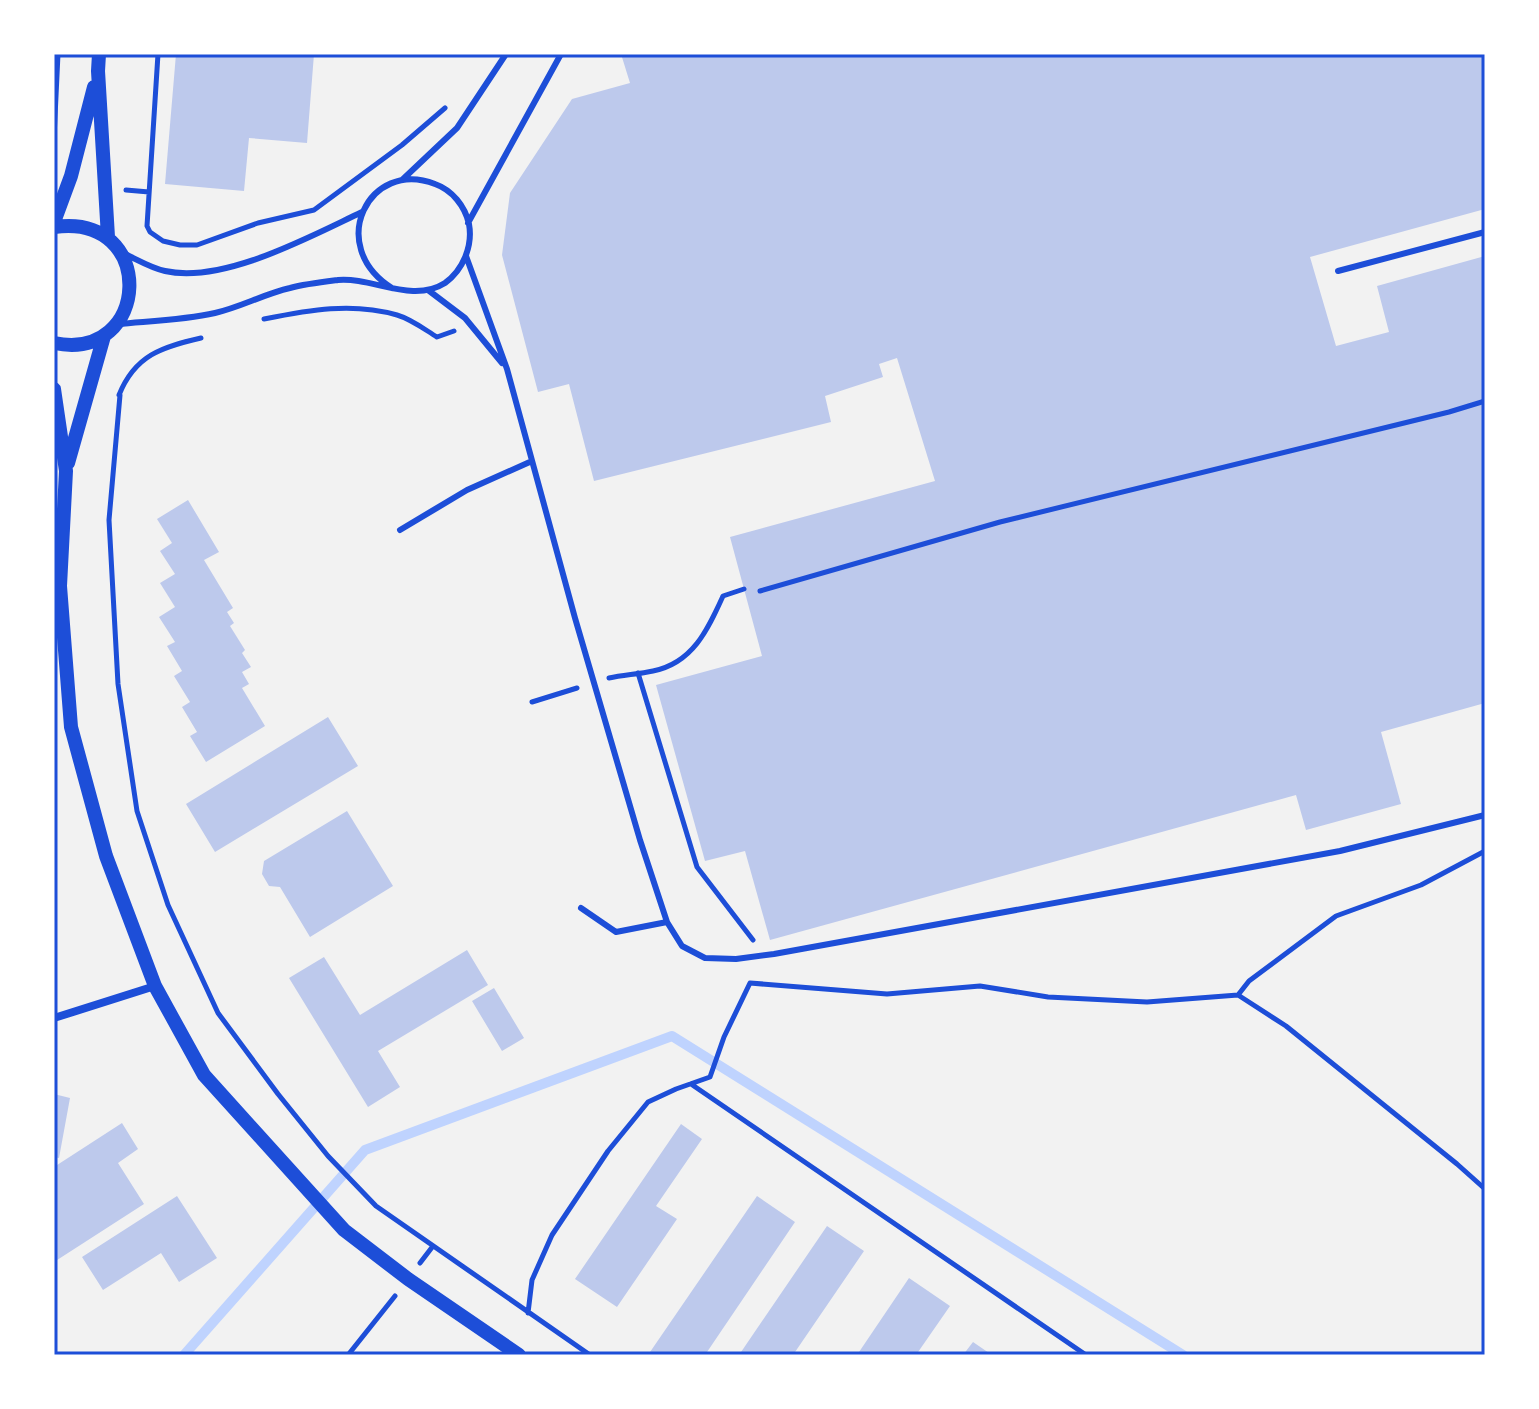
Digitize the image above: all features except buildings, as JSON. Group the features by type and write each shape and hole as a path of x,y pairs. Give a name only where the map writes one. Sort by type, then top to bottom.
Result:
{"street":[{"path":"99,54 108,237"},
{"path":"54,343 69,346 87,344 104,336 117,324 127,307 131,289 129,270 122,253 108,237 91,228 54,225 71,176 98,71"},
{"path":"66,471 104,336"},
{"path":"54,389 66,471 58,626 71,727 106,856 155,986 204,1075 344,1230 408,1279 519,1355"},
{"path":"54,1018 155,986"}],"lane":[{"path":"392,288 377,278 365,264 357,230 362,212 372,198 385,187 402,180 457,128 506,54"},
{"path":"468,223 562,55"},
{"path":"117,324 216,313 290,288 341,280 410,292 428,290 444,283 457,271 466,256 470,240 462,207 451,193 436,184 402,180"},
{"path":"122,253 163,271 202,274 281,250 362,212"},
{"path":"1338,271 1485,232"},
{"path":"466,256 507,369 640,840 667,922 682,946 705,958 736,959 774,954 1340,851 1485,815"},
{"path":"428,290 465,318 507,369"},
{"path":"400,530 467,490 532,461"},
{"path":"581,908 616,932 667,922"}],"path":[{"path":"54,138 58,54"},
{"path":"158,54 147,226 163,241 185,245 208,242 258,223 314,210 402,145 453,98"},
{"path":"121,190 149,192"},
{"path":"184,256 185,245"},
{"path":"256,322 353,306 400,315 437,337 471,326"},
{"path":"213,335 156,350 134,369 118,395 109,520 118,684 137,811 168,905 218,1013 328,1156 376,1206 590,1355"},
{"path":"760,591 1000,522 1485,401"},
{"path":"532,702 594,682 656,671 685,659 708,631 723,596 744,589"},
{"path":"638,673 697,867 753,940"},
{"path":"1238,995 1249,981 1336,916 1421,885 1485,851"},
{"path":"528,1313 532,1280 552,1235 608,1151 648,1102 705,1081 750,980 887,994 980,986 1048,997 1147,1002 1238,995 1286,1026 1485,1189"},
{"path":"691,1084 1086,1355"},
{"path":"425,1257 433,1246"},
{"path":"348,1355 392,1300"}],"waterway":[{"path":"184,1355 365,1150 672,1036 1183,1355"}]}
